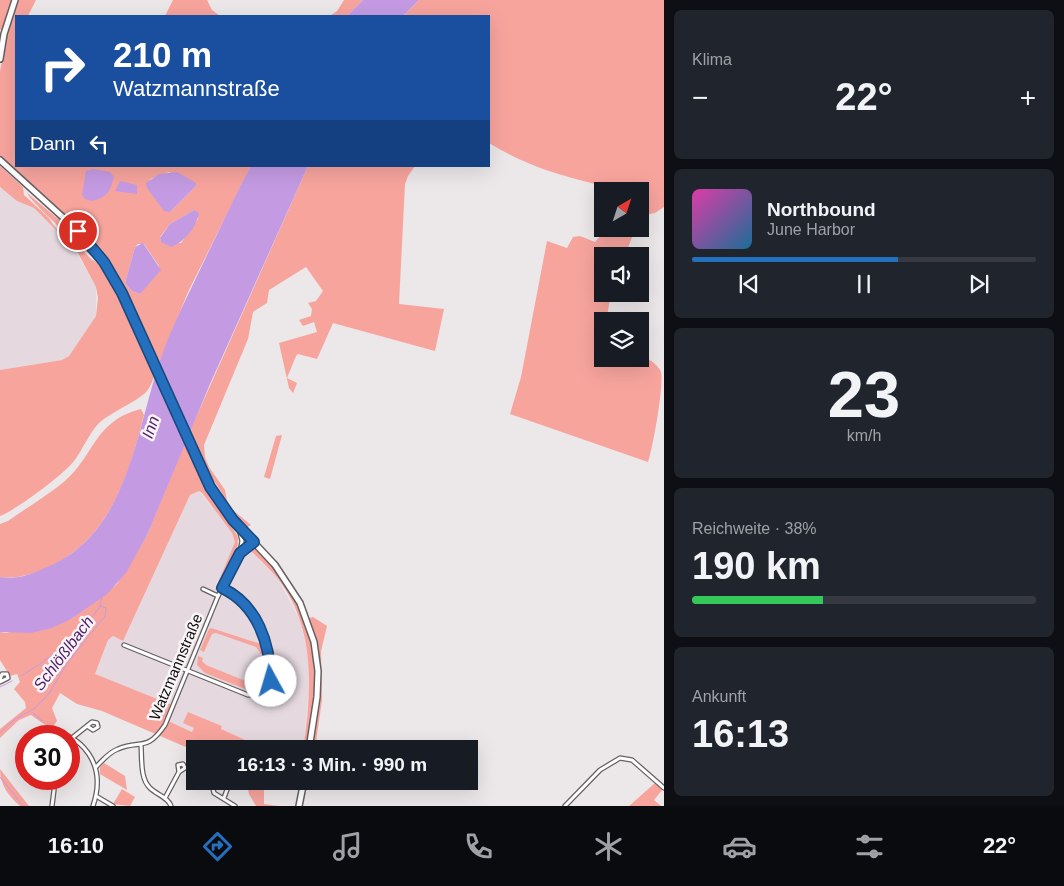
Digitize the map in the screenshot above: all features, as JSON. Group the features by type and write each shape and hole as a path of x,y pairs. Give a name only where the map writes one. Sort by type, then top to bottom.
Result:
{"main road":[{"path":"0,59 4,34 15,0"},
{"path":"0,160 8,170"},
{"path":"0,165 69,223 93,248 122,293 202,472 217,499 233,520 276,565 304,610 314,642 318,683 310,740"},
{"path":"299,806 302,790"}],"street":[{"name":"Watzmannstraße","path":"141,746 153,739 165,725 218,596 240,553 242,535 233,520"},
{"path":"241,546 250,537"},
{"name":"Watzmannstraße","path":"240,553 254,542"},
{"path":"124,645 254,697 262,695 270,688 271,670 263,634 246,604 234,594 222,588"},
{"path":"203,589 218,596"},
{"path":"80,732 87,726"},
{"path":"80,745 96,767 98,778 93,806"},
{"path":"96,767 116,749 141,746 145,782 150,788 165,798 171,806"},
{"path":"565,806 600,770 620,758 632,760 664,788"},
{"path":"165,798 179,772"},
{"path":"52,806 54,790"},
{"path":"214,790 213,792 235,806"},
{"path":"224,798 227,790"},
{"path":"96,796 113,806"}],"shaded area":[{"path":"0,0 13,0 4,27 0,30"},
{"path":"17,0 36,0 28,15 15,15 15,167 250,167 188,292 159,363 119,278 99,250 0,157 0,72 5,41","holes":["169,172 196,186 170,212 150,179","194,210 198,219 181,243 161,242 160,237 170,224","138,244 144,244 159,266 140,294 132,291 125,283 135,247"]},
{"path":"173,0 207,0 212,10 219,15 166,15"},
{"path":"344,0 363,0 348,15 331,15 337,11"},
{"path":"419,0 664,0 664,207 655,213 649,214 649,182 594,182 594,184 549,171 490,144 490,15 404,15"},
{"path":"0,166 23,187 24,195 48,217 60,234 34,208 17,201 0,187"},
{"path":"308,167 414,167 405,184 399,304 444,309 435,351 333,323 317,359 298,354 296,356 287,378 297,383 293,393 289,388 279,343 317,332 314,322 303,326 299,320 311,316 312,309 308,303 316,301 323,291 306,267 269,290 267,303 253,312 248,339 204,445 205,457 209,467 225,490 228,506 251,525 246,528 225,506 222,493 206,473 189,433"},
{"path":"0,187 17,201 34,208 74,248 96,287 96,316 69,356 62,360 0,370"},
{"path":"27,193 69,228 99,262 37,206"},
{"path":"62,235 78,245 91,259 102,266 124,306 155,374 150,387 143,395 99,423 68,467 28,500 0,516 0,370 62,360 69,356 96,316 98,298 96,287 78,253"},
{"path":"580,236 595,242 598,238 632,238 628,247 594,247 594,302 610,302 608,312 594,312 594,367 649,367 649,360 661,372 658,416 648,462 510,414 521,377 547,241 567,248 573,237"},
{"path":"141,409 144,415 131,461 112,505 100,525 85,542 66,557 44,569 23,576 0,577 0,524 8,521 65,481 75,471 104,430 125,414"},
{"path":"282,435 270,479 264,477 276,436"},
{"path":"185,442 206,490 237,535 238,541 235,555 219,589 215,590 235,542 232,533 202,493 199,491 190,495 123,641 113,636 108,640 95,674 172,705 166,720 192,732 194,728 183,723 188,712 222,726 221,729 245,740 186,740 186,747 102,711 77,704 60,693 52,708 57,721 54,725 45,725 31,715 19,720 0,738 0,729 26,708 25,702 14,689 20,682 17,674 10,676 0,660 0,632 6,633 71,619 117,584 148,533"},
{"path":"199,491 232,533 235,542 248,548 278,579 301,622 308,657 310,682 304,740 245,740 221,729 222,726 188,712 194,728 193,732 166,720 95,674 108,640 113,636 123,641 190,495"},
{"path":"253,547 261,553 281,577 295,598 311,639 315,680 309,740 304,740 308,705 308,661 305,639 299,618 290,598 278,579 248,548"},
{"path":"313,617 327,626 321,651 322,700 316,740 313,740 318,699 318,667 309,618"},
{"path":"211,628 261,644 264,654 261,654 256,647 216,633 212,634 204,652 200,650"},
{"path":"198,656 203,658 202,661 206,665 253,684 266,685 255,693 205,673 197,665"},
{"path":"104,763 125,776 127,790 100,774 100,767"},
{"path":"0,769 29,806 20,806 8,794 1,780"},
{"path":"655,783 663,789 654,800 661,806 629,806"},
{"path":"122,789 135,797 130,806 113,804"},
{"path":"248,790 264,790 264,804 279,806 256,806"}],"water":[{"path":"363,0 419,0 404,15 348,15"},
{"name":"Inn","path":"250,167 308,167 210,384 148,533 126,573 107,594 71,619 52,628 31,633 0,632 0,577 12,578 30,574 47,567 76,550 98,528 115,501 128,470 166,344"},
{"path":"93,169 110,172 114,177 107,193 101,198 92,201 85,199 82,195 86,171"},
{"path":"177,172 196,183 196,186 170,212 164,211 147,188 146,183 159,174"},
{"path":"120,181 137,185 137,194 115,191"},
{"path":"194,210 199,213 192,229 185,238 171,247 161,242 160,238 170,224"},
{"path":"143,243 161,270 140,294 132,291 125,283 135,247"}],"waterway":[{"name":"Schlößlbach","path":"0,733 14,720 35,708 48,695 68,662 105,616 106,608 100,606 102,597"},
{"path":"21,676 75,636 100,606"},
{"path":"0,687 12,681"},
{"path":"33,713 42,721"},
{"name":"Schlößlbach","path":"0,777 23,806"}],"route":[{"path":"78,231 104,262 117,283 210,487 233,520 254,542 240,553 222,588 242,600 250,610 263,634 267,646 271,681"}]}
